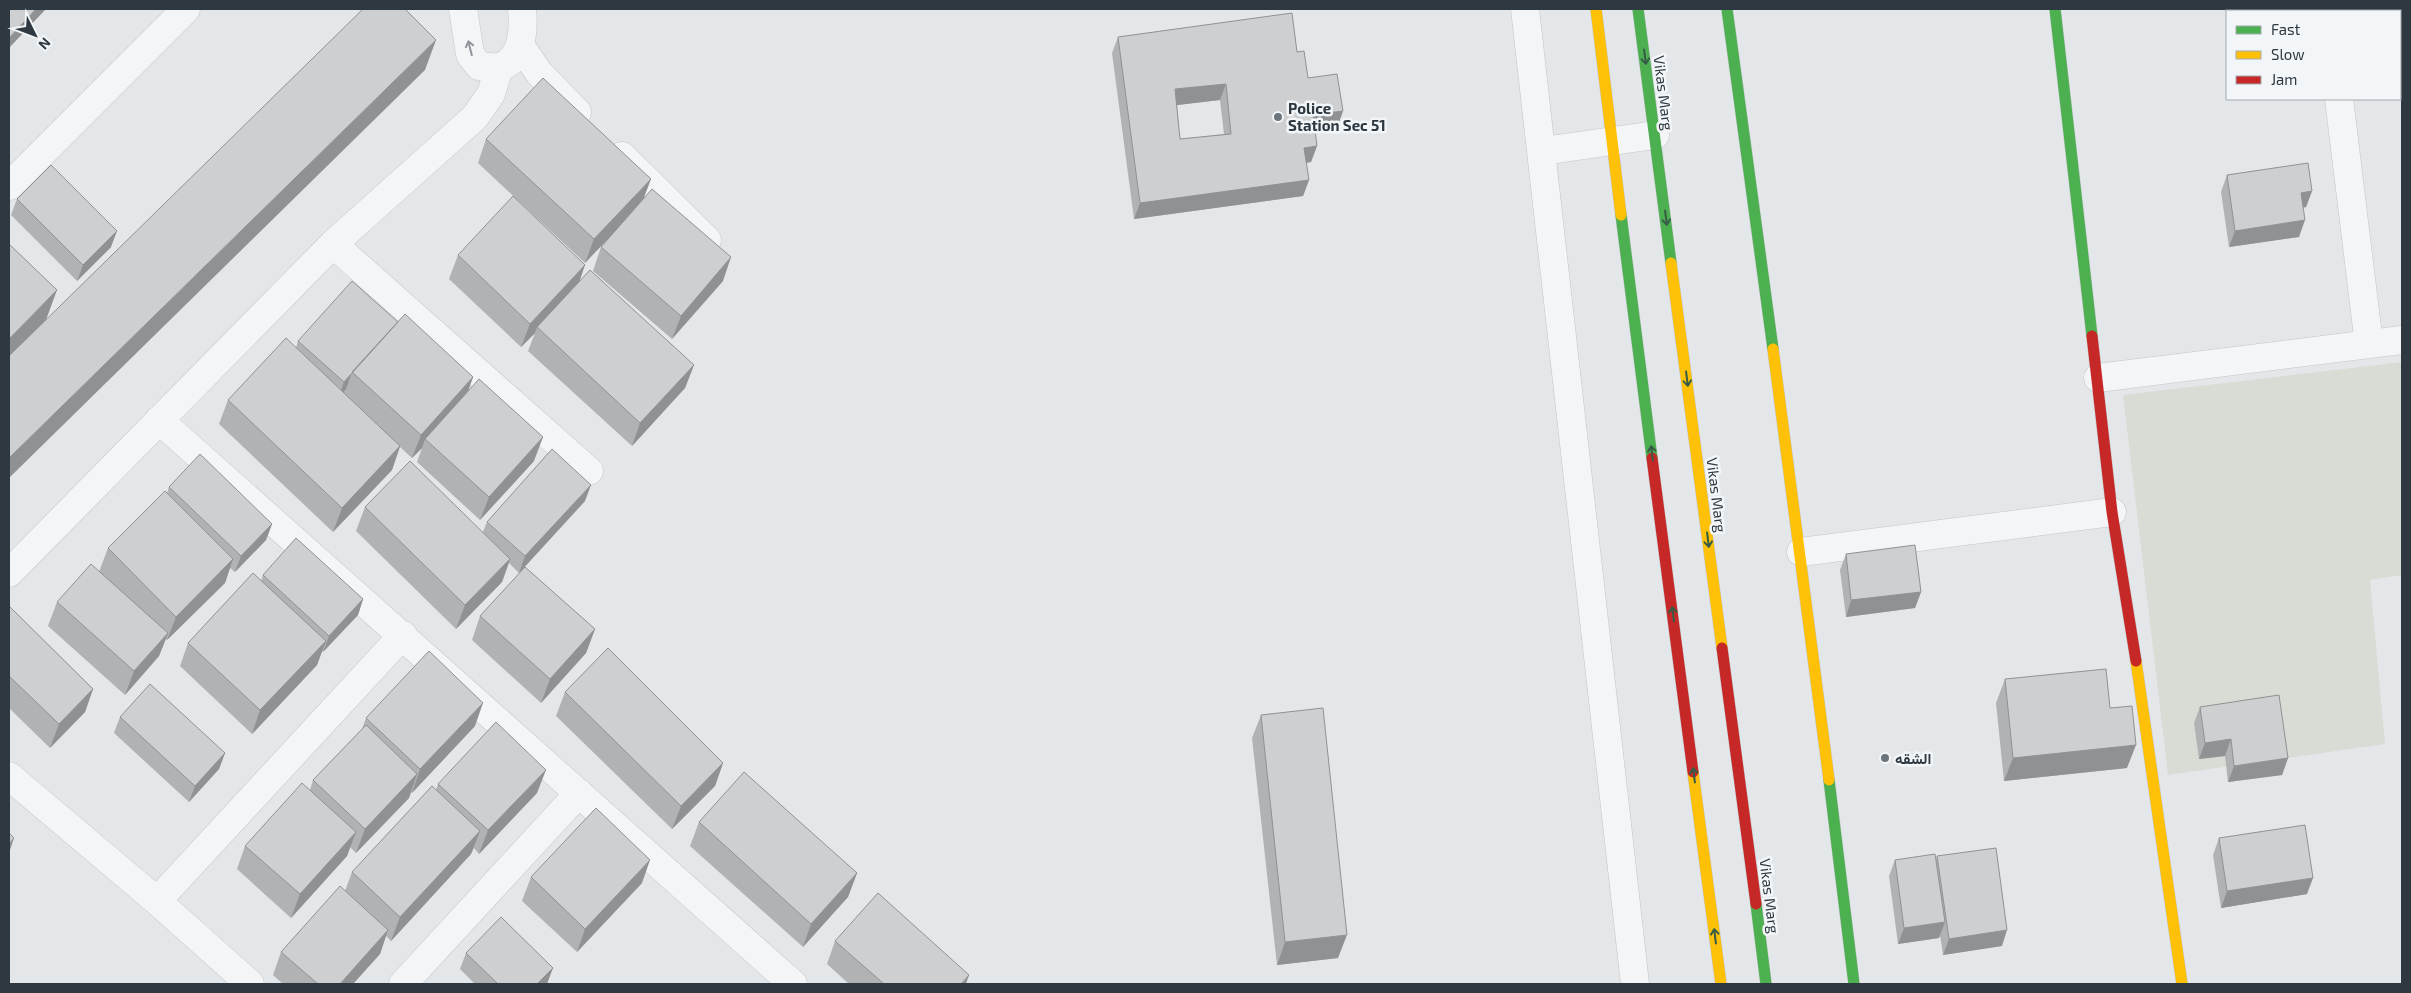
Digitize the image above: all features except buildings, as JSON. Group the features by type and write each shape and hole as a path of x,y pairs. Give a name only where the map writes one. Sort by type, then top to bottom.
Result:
{"street":[{"path":"9,186 186,9"},
{"path":"463,9 470,54 480,66 499,67 511,61 520,45 524,23 522,9"},
{"path":"1525,9 1635,984"},
{"path":"1596,9 1611,142 1721,984"},
{"name":"Vikas Marg","path":"1638,9 1766,984"},
{"path":"1727,9 1801,552 1854,984"},
{"path":"2055,9 2112,512 2126,593 2182,984"},
{"path":"520,45 539,73 718,250"},
{"path":"9,573 334,244 475,117 491,94 499,67"},
{"path":"2339,100 2369,344"},
{"path":"1542,152 1655,135"},
{"path":"334,244 589,471"},
{"path":"2098,378 2402,340"},
{"path":"159,420 403,635 793,984"},
{"path":"1801,552 2112,512"},
{"path":"157,901 403,635"},
{"path":"9,776 157,901 250,984"},
{"path":"403,984 579,793"}],"shaded area":[{"path":"2402,362 2402,575 2370,580 2385,744 2168,775 2123,395"}],"traffic: fast":[{"path":"1638,9 1671,263"},
{"path":"1727,9 1773,349"},
{"path":"2055,9 2092,336"},
{"path":"1621,215 1652,458"},
{"path":"1829,780 1854,984"},
{"path":"1756,904 1766,984"}],"traffic: slow":[{"path":"1596,9 1621,215"},
{"path":"1671,263 1722,648"},
{"path":"1773,349 1829,780"},
{"path":"2136,661 2182,984"},
{"path":"1693,772 1721,984"}],"traffic: jam":[{"path":"2092,336 2112,512 2136,661"},
{"path":"1652,458 1693,772"},
{"path":"1722,648 1756,904"}],"place":[{"name":"Police Station Sec 51","path":"1278,117"},
{"name":"الشقه","path":"1885,758"}]}
